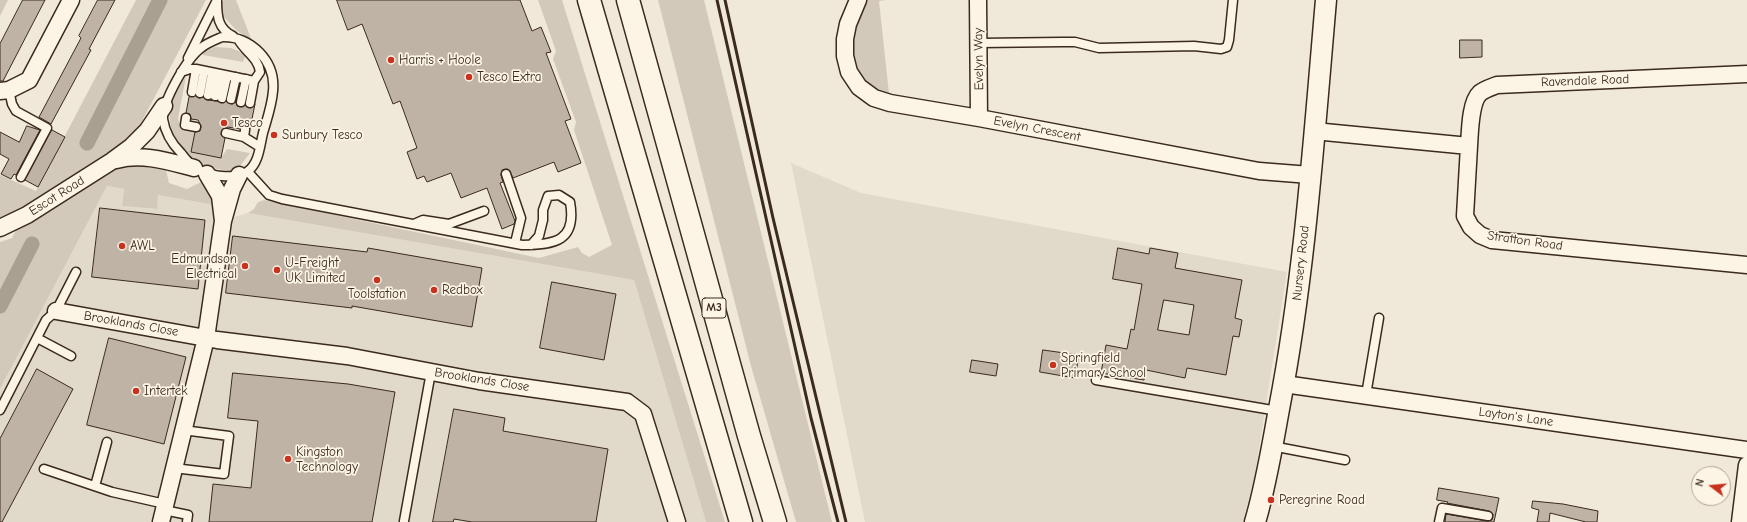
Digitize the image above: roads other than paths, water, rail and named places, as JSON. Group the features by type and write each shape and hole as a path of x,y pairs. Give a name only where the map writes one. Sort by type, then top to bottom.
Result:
{"highway":[{"path":"589,0 741,522"},
{"name":"M3","path":"628,0 749,436 775,522"},
{"name":"M3","path":"640,0 666,137"}],"street":[{"path":"5,91 29,80 71,0"},
{"name":"Evelyn Crescent","path":"858,0 848,24 845,39 845,56 849,72 859,87 874,98 890,103 979,118 1259,171 1310,175"},
{"name":"Evelyn Way","path":"978,0 979,118"},
{"name":"Nursery Road","path":"1255,522 1268,471 1284,384 1300,278 1326,0"},
{"name":"Ravendale Road","path":"1469,146 1472,113 1476,98 1485,90 1497,86 1747,74"},
{"name":"Escot Road","path":"0,228 27,215 112,161 131,147 147,131 164,106"},
{"path":"1314,131 1469,146"},
{"name":"Stratton Road","path":"1469,146 1465,216 1471,227 1480,235 1492,240 1747,265"},
{"name":"Escot Road","path":"112,161 129,156 149,157 200,171"},
{"path":"200,171 220,196 223,221"},
{"path":"163,512 206,338 223,221 232,190 243,173"},
{"name":"Brooklands Close","path":"56,311 206,338 346,356 479,381 627,402 643,414 677,522"},
{"name":"Layton's Lane","path":"1284,384 1747,450"},
{"path":"1740,522 1747,465"}],"lane":[{"path":"217,0 217,15 221,27 226,33 247,42 267,61 272,74 273,91 256,162 243,173 226,176 200,171 171,143 163,118 164,106 217,0"},
{"path":"979,43 1075,42 1099,48 1194,46 1221,49 1227,47 1229,40 1232,0"},
{"path":"183,69 200,48 222,37 236,38 259,64 260,72 254,81 250,103"},
{"path":"183,69 254,81"},
{"path":"208,95 212,73"},
{"path":"208,95 212,73"},
{"path":"208,95 212,73"},
{"path":"231,100 236,77"},
{"path":"241,102 246,79"},
{"path":"5,91 16,111 47,128 21,177"},
{"path":"232,132 244,134 260,147"},
{"path":"243,173 269,195 282,199 531,245 557,242 569,230 572,216 570,202 559,195 548,196 543,210 544,220 539,236 531,245"},
{"path":"506,174 521,218 515,243"},
{"path":"413,224 424,220 449,224 484,211"},
{"path":"0,410 46,320 56,311 76,272"},
{"path":"1366,395 1379,318"},
{"path":"37,338 71,356"},
{"path":"404,521 431,372"},
{"path":"1096,380 1279,411"},
{"path":"174,468 224,474 229,436 184,430"},
{"path":"95,486 107,442"},
{"path":"1272,446 1345,460"},
{"path":"44,469 112,492 163,512 188,515 187,522"},
{"path":"1439,522 1442,508 1488,516"}],"waterway":[{"path":"87,143 160,0"},
{"path":"0,306 32,244"}],"railway":[{"path":"717,0 811,418 838,522"},
{"path":"725,0 773,218 846,522"}],"place":[{"name":"Harris + Hoole","path":"391,60"},
{"name":"Tesco Extra","path":"469,77"},
{"name":"Tesco","path":"224,123"},
{"name":"Sunbury Tesco","path":"274,135"},
{"name":"AWL","path":"122,246"},
{"name":"Edmundson Electrical","path":"245,266"},
{"name":"U-Freight UK Limited","path":"277,270"},
{"name":"Toolstation","path":"377,280"},
{"name":"Redbox","path":"434,290"},
{"name":"Springfield Primary School","path":"1053,365"},
{"name":"Intertek","path":"136,391"},
{"name":"Kingston Technology","path":"288,459"},
{"name":"Peregrine Road","path":"1271,500"}]}
